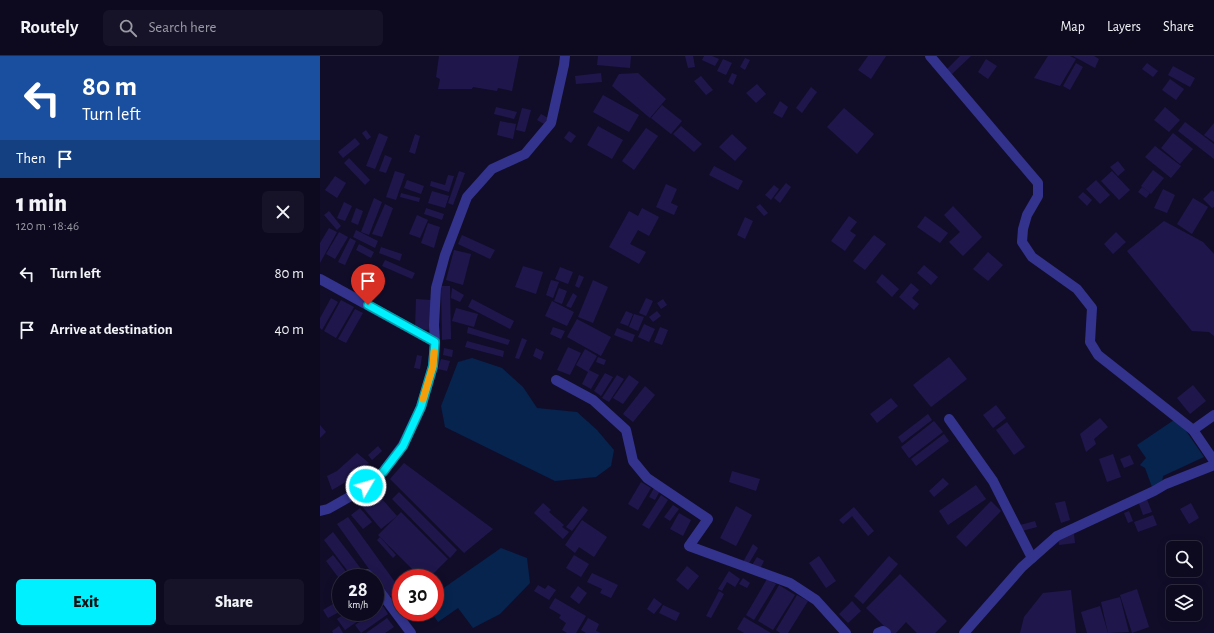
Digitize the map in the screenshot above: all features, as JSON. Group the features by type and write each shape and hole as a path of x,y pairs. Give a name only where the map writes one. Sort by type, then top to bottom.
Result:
{"street":[{"path":"320,511 328,509 358,492 383,472 403,446 421,407 433,366 436,288 445,255 467,197 492,169 525,154 551,123 565,56"},
{"path":"930,56 1038,183 1038,196 1028,215 1023,229 1022,242 1032,257 1077,289 1092,308 1090,342 1098,355 1193,430 1214,461"},
{"path":"320,279 435,342"},
{"path":"556,380 594,400 626,430 633,461 647,478 708,520 689,546 790,583 816,600 846,633"},
{"path":"1193,430 1214,415"},
{"path":"949,419 993,481 1032,558"},
{"path":"964,633 1022,567 1057,536 1166,484 1214,465"},
{"path":"384,597 411,633"},
{"path":"878,633 886,633"}],"water":[{"path":"472,358 502,368 523,387 537,408 577,412 597,430 614,450 611,466 596,477 555,481 445,427 441,406 458,362"},
{"path":"1177,418 1204,457 1163,476 1162,482 1152,487 1145,468 1140,465 1146,458 1137,445"},
{"path":"501,548 527,558 530,583 500,614 473,628 458,608 444,618 444,588"}],"building":[{"path":"439,56 519,56 512,91 498,88 497,91 473,87 472,89 438,89 440,79 436,77"},
{"path":"598,56 631,56 630,68 597,65"},
{"path":"685,56 693,56 695,67 688,68"},
{"path":"704,56 712,56 719,59 715,66 702,60"},
{"path":"868,56 886,56 871,79 858,70"},
{"path":"960,56 971,56 952,74 947,69"},
{"path":"1048,56 1070,56 1076,59 1060,86 1034,78"},
{"path":"1073,56 1094,56 1099,59 1095,68"},
{"path":"745,58 750,60 745,70 740,67"},
{"path":"723,59 732,63 726,75 717,71"},
{"path":"986,59 997,66 988,79 978,72"},
{"path":"1076,63 1083,67 1070,90 1063,86"},
{"path":"1147,63 1158,71 1153,77 1142,69"},
{"path":"1173,66 1195,78 1190,87 1168,75"},
{"path":"601,73 602,82 576,84 575,76"},
{"path":"638,73 666,99 650,118 612,86 619,74"},
{"path":"732,73 737,75 733,85 728,82"},
{"path":"701,76 713,90 706,95 694,81"},
{"path":"1170,79 1184,89 1176,100 1162,90"},
{"path":"757,84 766,94 756,103 746,93"},
{"path":"811,87 817,92 802,113 796,108"},
{"path":"603,95 639,115 629,132 593,112"},
{"path":"780,101 788,107 782,118 773,113"},
{"path":"662,105 682,121 671,134 651,118"},
{"path":"496,107 517,112 514,119 494,114"},
{"path":"1165,107 1180,120 1169,132 1154,120"},
{"path":"522,108 531,110 525,132 516,130"},
{"path":"844,108 874,134 857,154 827,127"},
{"path":"541,114 548,118 544,124 537,120"},
{"path":"500,121 516,124 513,139 497,135"},
{"path":"1185,122 1214,144 1214,159 1178,131"},
{"path":"1214,123 1214,142 1204,135"},
{"path":"598,126 623,140 612,159 587,145"},
{"path":"681,126 702,144 694,152 673,134"},
{"path":"646,128 658,136 634,170 622,161"},
{"path":"366,130 371,137 367,140 362,133"},
{"path":"569,131 576,136 571,143 564,138"},
{"path":"379,133 388,137 375,169 366,166"},
{"path":"1173,133 1193,149 1180,164 1161,148"},
{"path":"415,134 420,136 415,154 409,152"},
{"path":"732,134 747,148 735,161 719,147"},
{"path":"355,138 360,144 343,158 338,152"},
{"path":"1155,146 1181,166 1171,178 1145,157"},
{"path":"385,155 392,158 386,173 379,171"},
{"path":"349,158 370,180 365,185 344,163"},
{"path":"1118,161 1125,170 1118,176 1110,167"},
{"path":"714,166 743,181 738,190 709,175"},
{"path":"1153,170 1164,178 1151,194 1141,186"},
{"path":"395,171 405,174 396,200 386,197"},
{"path":"459,171 465,173 453,205 448,203"},
{"path":"1112,171 1130,190 1119,200 1101,181"},
{"path":"448,175 454,176 449,192 430,186 431,181 445,185"},
{"path":"335,176 346,183 337,198 325,190"},
{"path":"407,180 424,186 421,194 404,188"},
{"path":"1096,180 1110,195 1100,204 1086,189"},
{"path":"786,183 791,187 780,203 774,198"},
{"path":"666,184 677,189 671,203 678,206 674,215 656,207"},
{"path":"774,185 779,189 771,200 765,195"},
{"path":"1142,187 1150,193 1146,198 1138,192"},
{"path":"1163,189 1175,195 1167,213 1154,208"},
{"path":"1212,190 1214,192 1214,207 1212,208 1203,199"},
{"path":"432,191 449,196 445,208 428,203"},
{"path":"1083,192 1092,200 1087,206 1078,197"},
{"path":"401,193 420,198 419,202 400,197"},
{"path":"374,198 382,202 369,235 361,232"},
{"path":"1193,198 1208,207 1192,234 1177,224"},
{"path":"344,202 352,206 345,221 337,218"},
{"path":"385,204 393,208 382,237 372,234"},
{"path":"760,204 768,213 764,216 756,207"},
{"path":"953,206 982,237 963,256 949,242 960,232 944,215"},
{"path":"356,208 363,211 358,225 351,222"},
{"path":"426,208 444,214 442,220 424,214"},
{"path":"642,208 659,217 649,236 638,230 630,244 646,252 639,264 609,247 629,211 638,216"},
{"path":"329,211 341,226 337,230 324,215"},
{"path":"417,215 428,220 420,238 409,234"},
{"path":"849,216 857,222 850,231 856,235 845,251 831,241"},
{"path":"925,216 948,233 940,243 917,227"},
{"path":"745,217 753,221 745,239 737,235"},
{"path":"1164,221 1203,242 1214,254 1214,336 1209,332 1192,331 1127,251"},
{"path":"428,223 440,227 434,248 421,243"},
{"path":"329,228 337,232 320,263 320,243"},
{"path":"356,230 378,241 375,248 353,237"},
{"path":"339,232 348,237 335,259 326,254"},
{"path":"1116,232 1126,242 1113,254 1104,244"},
{"path":"462,235 495,250 490,259 458,244"},
{"path":"874,235 886,244 865,270 853,261"},
{"path":"350,238 356,241 345,265 338,262"},
{"path":"359,244 374,252 371,258 356,250"},
{"path":"381,247 402,254 400,261 379,253"},
{"path":"454,250 471,254 463,285 446,280"},
{"path":"988,252 1003,265 988,281 973,269"},
{"path":"385,260 415,273 412,279 382,266"},
{"path":"924,265 938,277 931,285 917,273"},
{"path":"523,266 543,272 536,294 515,287"},
{"path":"560,267 573,272 568,284 555,279"},
{"path":"882,274 899,289 892,297 876,282"},
{"path":"579,275 584,277 579,288 575,286"},
{"path":"551,280 559,282 553,298 546,295"},
{"path":"593,280 608,287 593,323 578,317"},
{"path":"911,283 919,290 912,298 919,304 914,310 899,297"},
{"path":"441,286 450,286 451,339 442,340"},
{"path":"452,288 464,295 460,302 451,298"},
{"path":"559,288 567,291 562,304 554,301"},
{"path":"573,293 577,296 571,308 566,306"},
{"path":"331,298 338,302 322,330 320,328 320,318"},
{"path":"646,298 653,301 646,316 639,313"},
{"path":"416,299 431,300 430,330 415,329"},
{"path":"472,299 514,321 510,329 468,307"},
{"path":"663,299 667,305 661,309 657,303"},
{"path":"341,300 354,307 336,338 324,331"},
{"path":"552,301 574,312 567,326 545,316"},
{"path":"456,308 478,314 474,327 452,321"},
{"path":"355,309 363,313 346,343 338,339"},
{"path":"626,311 633,314 628,326 620,323"},
{"path":"657,311 661,316 653,322 649,317"},
{"path":"634,314 644,317 638,331 629,327"},
{"path":"577,319 611,337 601,356 567,337"},
{"path":"644,324 655,329 649,342 638,337"},
{"path":"468,327 510,340 508,345 467,333"},
{"path":"553,327 565,331 561,339 550,334"},
{"path":"660,327 668,330 662,345 654,342"},
{"path":"617,328 635,335 632,342 614,335"},
{"path":"522,338 527,340 519,359 515,358"},
{"path":"467,341 504,351 503,357 465,347"},
{"path":"568,347 581,353 570,375 557,370"},
{"path":"444,348 453,350 452,357 443,355"},
{"path":"536,348 544,352 541,360 533,356"},
{"path":"585,349 597,356 589,370 599,375 591,389 582,384 588,372 576,365"},
{"path":"417,355 422,356 420,369 414,368"},
{"path":"598,357 606,360 604,365 596,362"},
{"path":"949,357 967,379 931,407 913,385"},
{"path":"441,359 450,361 447,371 438,369"},
{"path":"605,373 613,377 601,396 594,391"},
{"path":"617,375 624,379 609,402 602,398"},
{"path":"629,375 639,382 623,404 613,398"},
{"path":"1193,385 1206,401 1190,414 1177,398"},
{"path":"645,386 655,395 633,422 623,414"},
{"path":"891,398 898,406 877,423 870,414"},
{"path":"996,405 1006,418 993,428 983,415"},
{"path":"928,414 932,420 902,443 898,437"},
{"path":"1100,418 1108,427 1094,439 1096,444 1086,452 1080,434"},
{"path":"934,421 943,432 909,458 901,447"},
{"path":"1007,422 1025,447 1014,455 996,430"},
{"path":"320,425 326,432 320,438"},
{"path":"944,434 949,441 916,466 911,459"},
{"path":"378,446 382,451 372,460 368,455"},
{"path":"357,453 369,463 344,483 332,490 327,476 337,471"},
{"path":"1113,454 1121,477 1107,482 1099,459"},
{"path":"1130,455 1134,464 1124,468 1120,459"},
{"path":"404,463 493,529 464,553 390,479"},
{"path":"732,471 760,479 756,491 729,482"},
{"path":"943,478 949,484 934,497 929,491"},
{"path":"641,482 651,488 638,510 628,504"},
{"path":"976,485 986,499 948,525 939,511"},
{"path":"654,488 660,491 655,500 649,497"},
{"path":"375,491 397,516 381,529 360,504"},
{"path":"399,492 457,550 450,558 392,499"},
{"path":"661,495 668,500 649,529 642,525"},
{"path":"1146,497 1152,512 1143,515 1138,501"},
{"path":"991,501 1001,511 966,547 956,537"},
{"path":"1065,501 1070,520 1061,523 1055,503"},
{"path":"543,503 551,510 549,512 564,525 562,527 569,532 563,539 534,513"},
{"path":"1191,503 1199,518 1189,524 1180,509"},
{"path":"673,505 679,509 670,521 664,517"},
{"path":"583,506 588,510 572,531 566,527"},
{"path":"736,506 752,515 736,546 720,538"},
{"path":"854,507 874,531 868,536 852,516 843,524 839,520"},
{"path":"360,508 372,522 363,529 351,515"},
{"path":"1129,511 1133,521 1128,523 1124,513"},
{"path":"401,512 448,559 438,569 412,569 378,535"},
{"path":"679,513 691,520 683,536 670,529"},
{"path":"1153,515 1157,525 1138,532 1134,522"},
{"path":"348,517 392,578 392,595 389,597 384,590 384,569 369,569 337,524"},
{"path":"582,520 607,537 594,557 579,547 575,553 565,545"},
{"path":"1035,521 1037,527 1022,531 1020,525"},
{"path":"333,532 361,569 346,569 324,540"},
{"path":"1074,534 1075,543 1059,545 1058,536"},
{"path":"380,537 396,555 393,558 377,540"},
{"path":"753,544 758,548 748,565 743,562"},
{"path":"333,555 344,569 332,569 326,561"},
{"path":"574,555 589,564 581,577 566,568"},
{"path":"819,556 836,581 826,588 809,563"},
{"path":"889,556 898,564 863,604 854,596"},
{"path":"757,557 764,561 760,569 752,565"},
{"path":"687,566 699,576 688,590 676,580"},
{"path":"729,571 740,579 735,587 727,582 722,591 718,589"},
{"path":"592,573 618,585 611,598 600,593 602,589 587,582"},
{"path":"900,574 947,621 935,633 917,633 906,622 896,633 891,633 866,608"},
{"path":"743,578 750,583 747,588 739,584"},
{"path":"767,579 776,584 754,620 746,615"},
{"path":"538,585 545,589 548,585 556,590 549,600 534,591"},
{"path":"779,585 795,595 773,630 758,621"},
{"path":"578,586 587,593 579,604 570,597"},
{"path":"1137,589 1149,627 1132,633 1120,595"},
{"path":"1071,590 1076,633 1020,633 1024,617 1043,593"},
{"path":"719,591 724,594 711,618 706,616"},
{"path":"797,595 808,601 788,633 780,633 776,630"},
{"path":"1120,597 1129,632 1108,633 1101,602"},
{"path":"555,598 586,616 576,633 567,633 562,630 566,623 559,618 561,615 549,608"},
{"path":"654,598 662,604 654,614 647,609"},
{"path":"852,601 861,611 848,623 839,614"},
{"path":"332,604 332,616 328,618 323,610"},
{"path":"663,605 680,613 676,621 659,613"},
{"path":"1100,606 1108,633 1087,633 1081,612"},
{"path":"384,608 388,614 384,617"},
{"path":"744,617 771,633 744,633 737,629"},
{"path":"387,618 394,627 385,633 366,633 384,621"},
{"path":"588,618 599,624 596,631 601,633 586,633 581,630"},
{"path":"338,621 358,621 345,630"},
{"path":"361,621 378,621 361,633 355,625"},
{"path":"339,626 343,633 333,633 332,631"}],"slow traffic":[{"path":"423,399 433,366 434,352"}],"route":[{"path":"366,486 383,472 403,446 421,407 433,366 435,342 368,305"}]}
